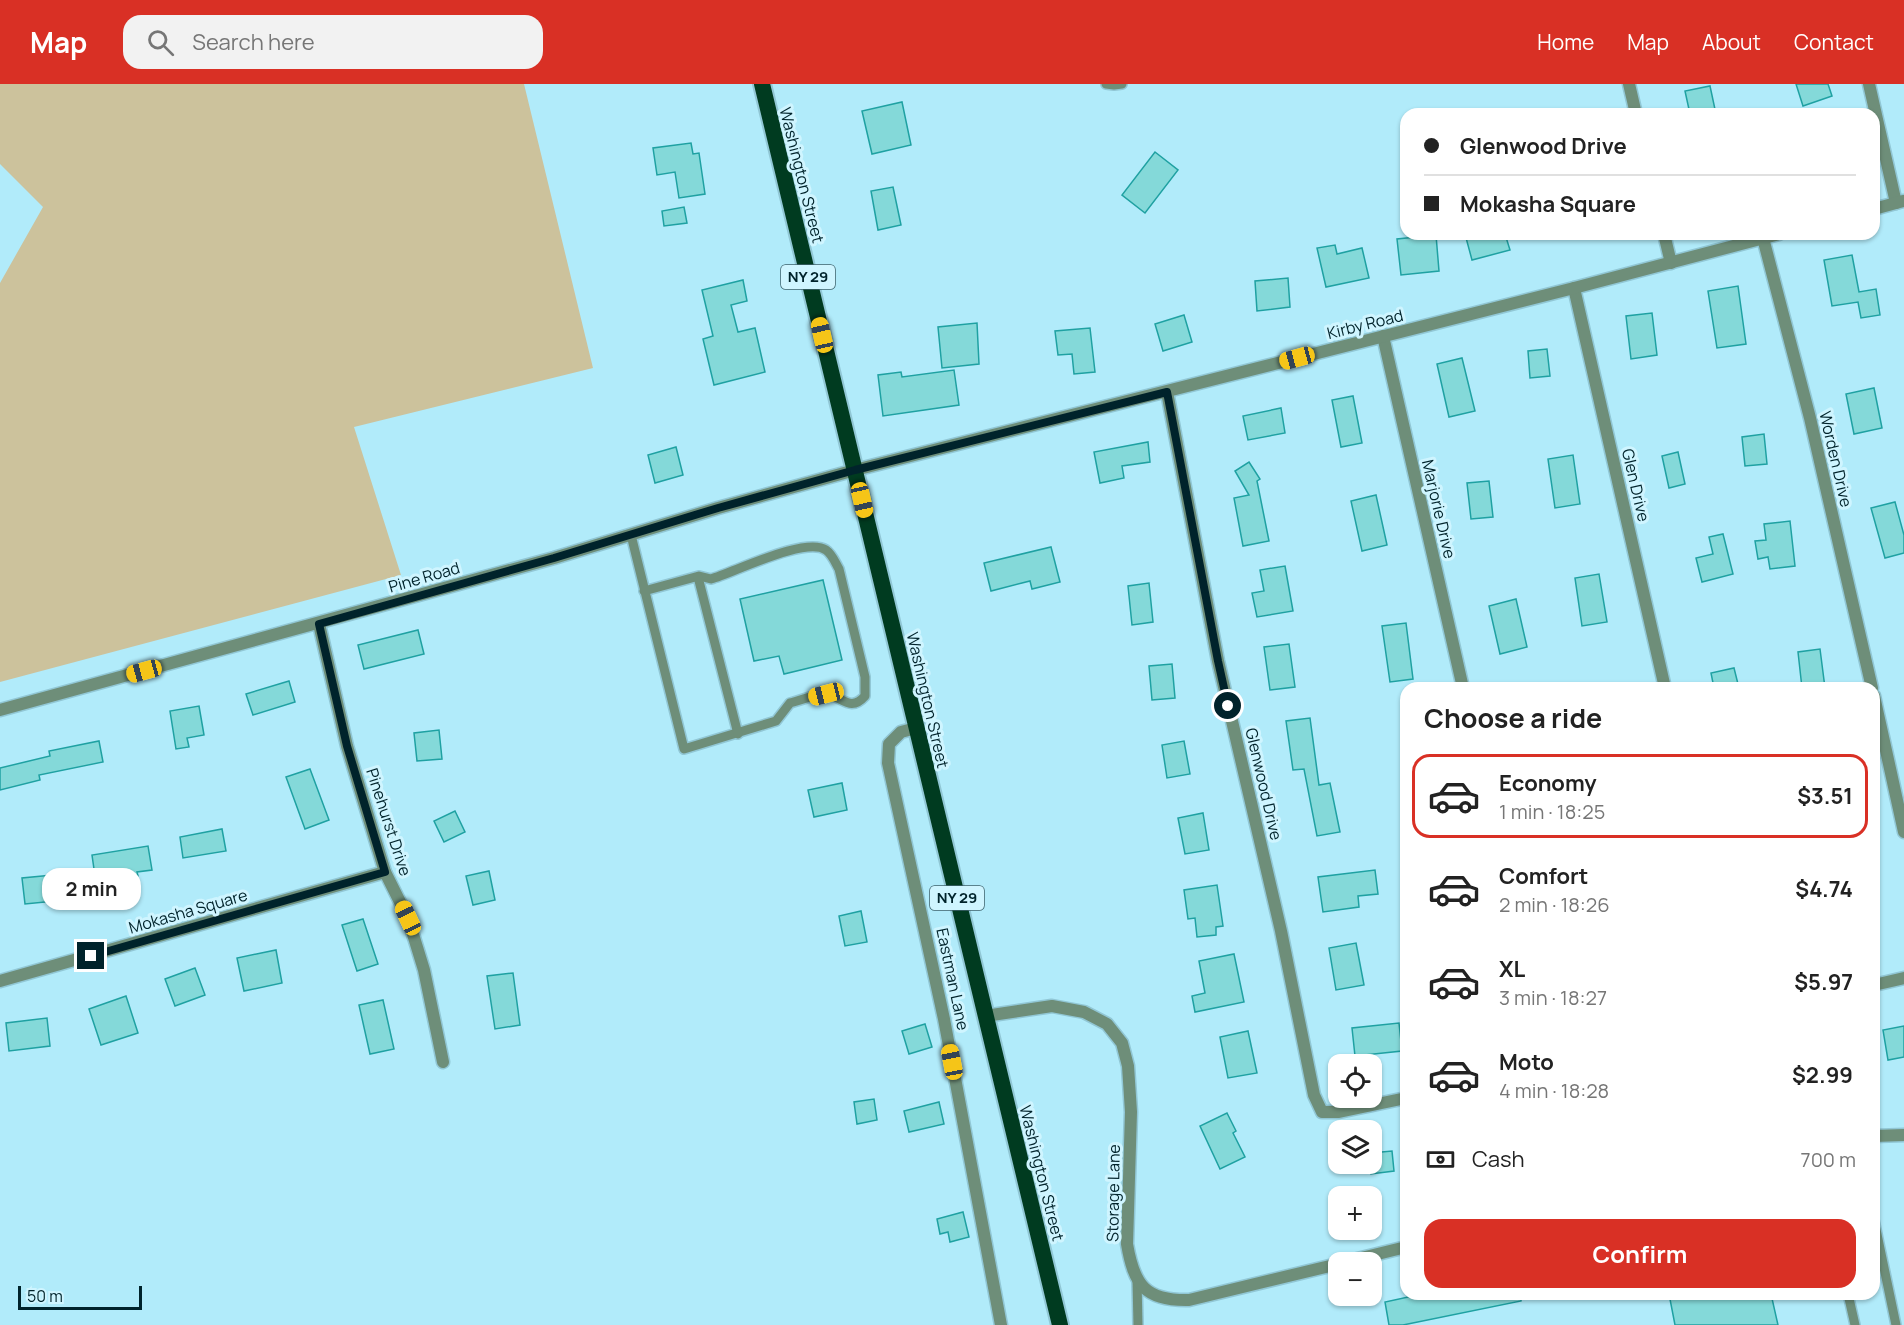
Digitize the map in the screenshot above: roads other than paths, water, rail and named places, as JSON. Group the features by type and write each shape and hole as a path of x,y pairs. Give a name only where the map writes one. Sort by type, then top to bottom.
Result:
{"highway":[{"name":"Washington Street","path":"762,84 1060,1325"}],"street":[{"path":"1629,84 1635,108"},
{"path":"1869,84 1875,108"},
{"path":"1880,126 1900,202 1880,207"},
{"path":"1666,240 1671,263"},
{"name":"Kirby Road","path":"855,470 1756,240"},
{"name":"Worden Drive","path":"1764,240 1810,418 1871,682"},
{"name":"Glen Drive","path":"1574,288 1664,682"},
{"name":"Marjorie Drive","path":"1383,336 1462,682"},
{"name":"Glenwood Drive","path":"1167,392 1218,661 1281,931 1314,1095 1322,1112 1339,1112 1400,1099"},
{"name":"Pine Road","path":"0,710 319,624 855,470"},
{"name":"Pinehurst Drive","path":"319,624 347,746 385,872 408,918 424,970 443,1062"},
{"path":"1880,723 1904,832"},
{"name":"Eastman Lane","path":"916,728 901,732 889,744 888,763 944,1019 1001,1325"},
{"name":"Mokasha Square","path":"0,981 385,872"},
{"path":"1880,984 1904,978"},
{"name":"Storage Lane","path":"985,1016 1052,1006 1084,1012 1107,1024 1122,1043 1128,1066 1131,1112 1127,1244 1130,1263 1137,1280"},
{"path":"1880,1136 1904,1135"},
{"path":"1382,1253 1400,1249"},
{"path":"1137,1280 1151,1295 1170,1300 1189,1300 1328,1266"}],"lane":[{"path":"1106,84 1114,86 1122,84"},
{"path":"631,535 644,591 684,748 776,722 790,703 826,694 848,704 856,703 865,696 865,677 839,569 825,549 797,547 711,579 698,577 644,591"},
{"path":"698,577 738,734"},
{"path":"1880,1249 1896,1325"},
{"path":"1137,1280 1138,1325"},
{"path":"1849,1300 1855,1325"}]}
